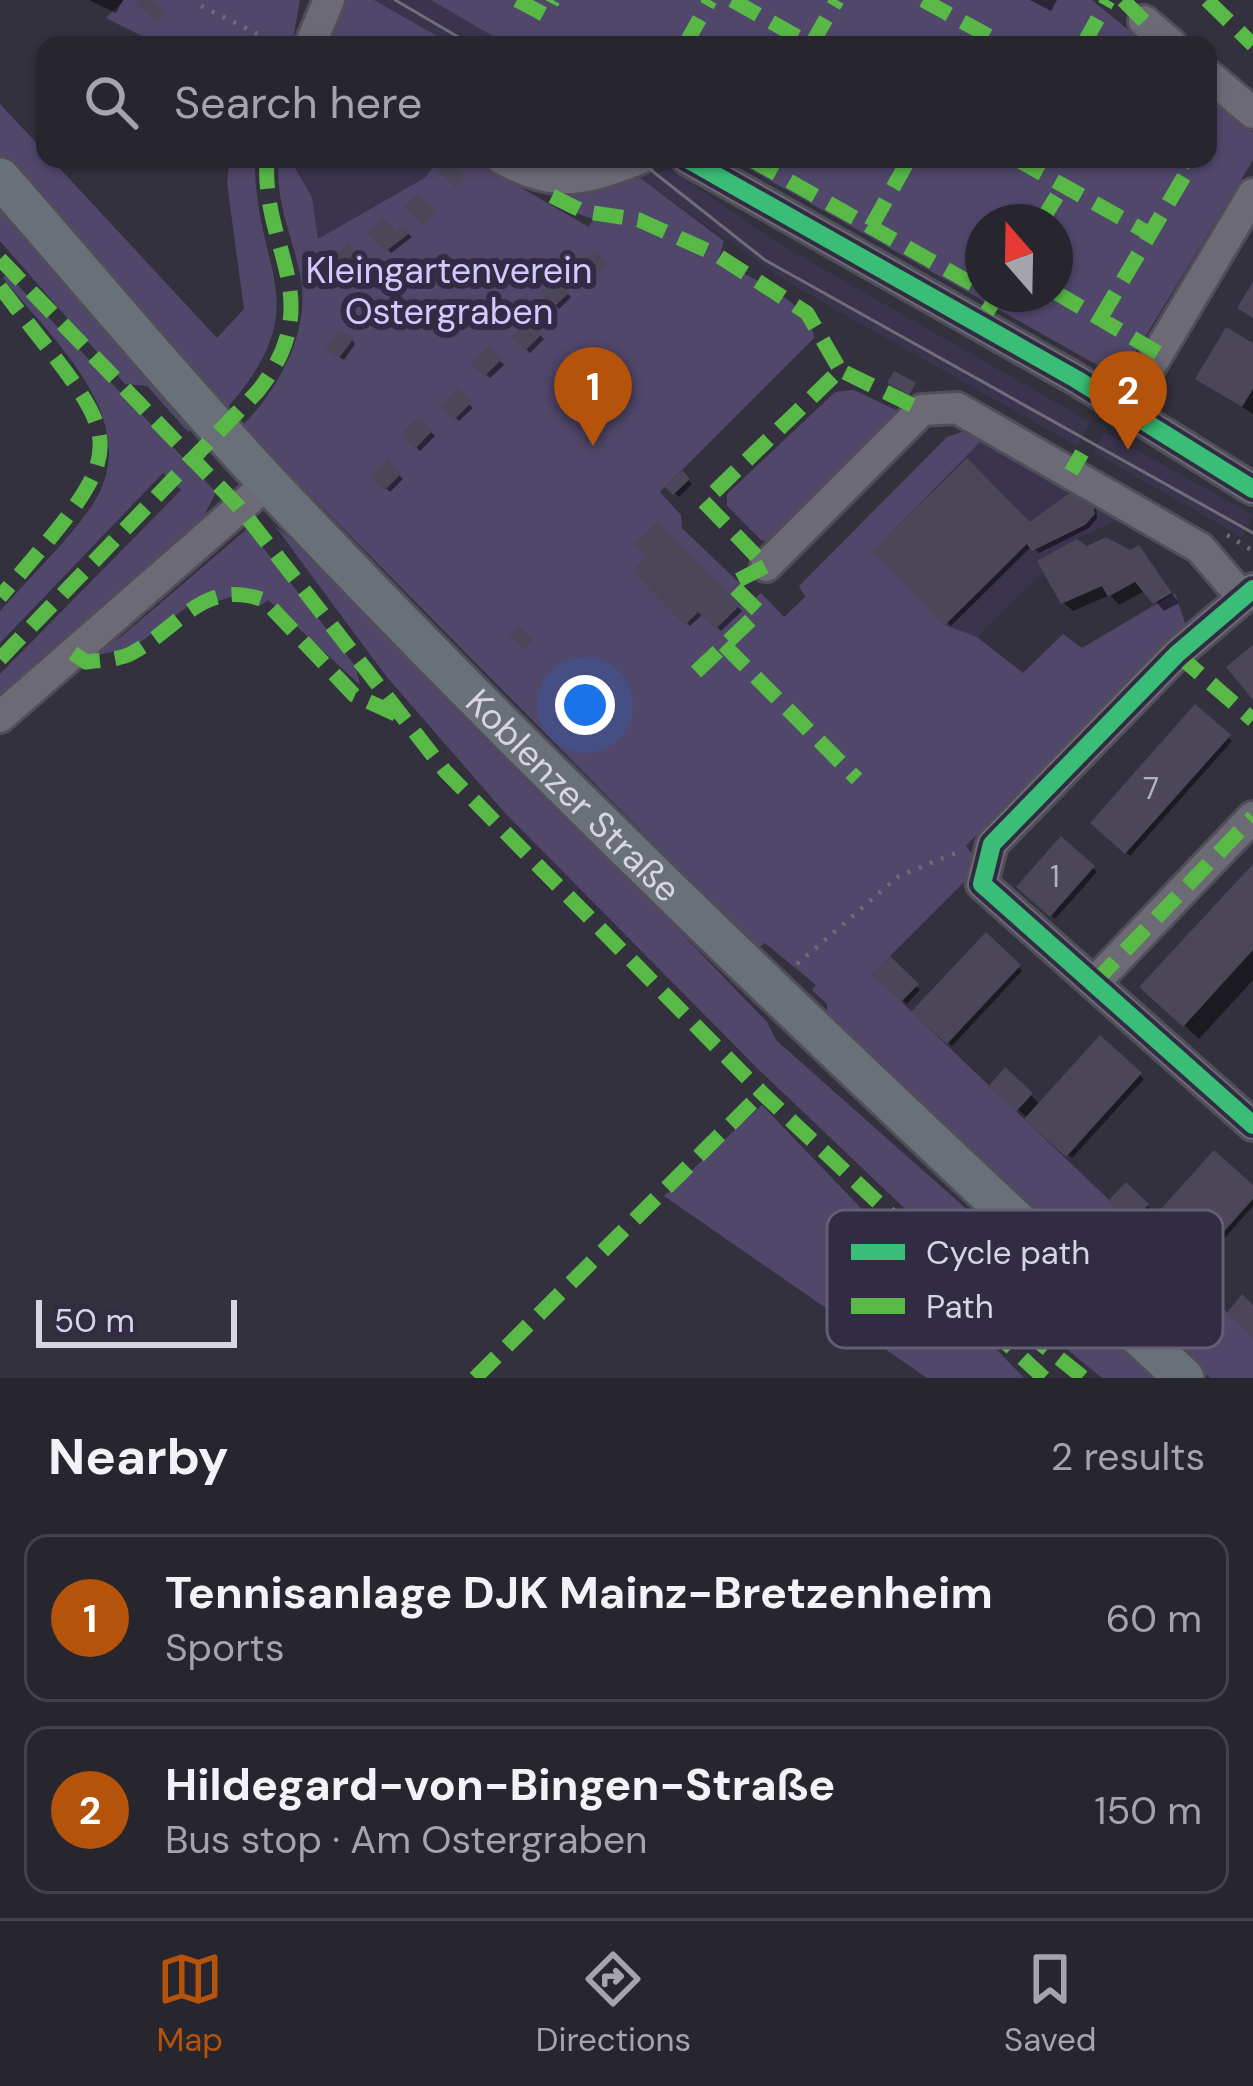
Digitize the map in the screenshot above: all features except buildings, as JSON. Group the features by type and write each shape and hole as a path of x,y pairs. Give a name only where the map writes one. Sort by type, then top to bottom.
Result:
{"main road":[{"name":"Koblenzer Straße","path":"0,178 268,483 799,1018 1004,1210"},
{"name":"Koblenzer Straße","path":"1152,1348 1184,1378"}],"street":[{"path":"314,36 329,0"},
{"path":"1144,21 1162,36"},
{"path":"1217,83 1253,113"},
{"path":"521,168 567,182 611,168"},
{"path":"706,168 1253,489"},
{"path":"1124,412 1253,194"},
{"path":"766,566 922,410 957,408 1200,548 1248,594 1177,654 992,844 982,884 1253,1125"},
{"path":"0,717 268,483"},
{"path":"1094,983 1253,817"}],"path":[{"path":"201,6 262,36"},
{"path":"788,973 898,875 930,860 992,844"}],"shaded area":[{"path":"374,0 433,0 493,36 437,36"},
{"path":"295,168 432,168 426,177 318,240 312,197"},
{"path":"671,169 773,240 1090,422 1077,446 789,283 639,177"},
{"path":"1104,432 1253,515 1242,537 1093,452"},
{"path":"984,438 1131,514 1077,539 977,637 945,625 872,551"}],"green space":[{"path":"124,0 300,0 294,36 142,36 106,18"},
{"path":"345,0 374,0 437,36 331,36"},
{"path":"431,0 1092,0 1136,36 493,36"},
{"path":"1217,102 1253,132 1253,160 1120,378 1003,312 1073,312 1073,204 965,204 965,291 748,168 1217,168"},
{"path":"0,104 36,142 36,168 59,168 217,338 244,309 229,168 255,168 276,313 270,341 254,372 226,409 0,162"},
{"name":"Kleingartenverein Ostergraben","path":"278,168 295,168 312,197 318,239 426,177 432,168 487,168 589,227 593,219 573,212 567,196 639,177 724,241 718,260 790,301 810,324 814,338 660,492 681,515 682,528 755,598 761,593 784,617 805,597 799,586 947,437 967,430 984,438 873,551 945,625 977,637 1023,673 1063,634 1082,648 1175,593 1186,626 966,846 981,865 872,974 1120,1210 1033,1210 827,1014 827,1004 812,990 816,985 765,943 757,948 242,426 288,360 300,320 301,280"},
{"path":"0,202 196,425 188,432 147,386 125,384 0,241"},
{"path":"7,274 216,492 203,518 0,702 0,674 181,490 163,473 0,643 0,611 91,507 106,475 109,444 102,414 87,384 3,278"},
{"path":"854,390 900,412 771,542 761,540 727,506 727,494 835,392"},
{"path":"275,526 339,578 767,1022 776,1040 968,1210 906,1210 757,1068 505,813 386,676"},
{"path":"248,528 356,667 360,685 268,600 260,606 234,596 195,608 191,604 134,647 89,657 122,636"},
{"path":"762,1105 863,1210 827,1210 827,1309 664,1196"},
{"path":"1223,1308 1253,1337 1253,1378 1210,1378 1178,1348 1223,1348"},
{"path":"884,1348 995,1348 1024,1378 927,1378"},
{"path":"1066,1348 1123,1348 1157,1378 1102,1378"}],"tram line":[{"path":"395,0 457,36"},
{"path":"648,168 765,260 1253,533"}],"marked path":[{"path":"517,0 545,15 553,0"},
{"path":"690,36 710,0"},
{"path":"732,0 796,36"},
{"path":"816,36 837,0"},
{"path":"923,0 989,36"},
{"path":"1088,36 1108,0"},
{"path":"1123,0 1144,21"},
{"path":"1207,0 1253,45"},
{"path":"0,659 258,391 279,358 289,329 291,301 273,221 267,168"},
{"path":"766,168 965,280"},
{"path":"871,227 904,168"},
{"path":"1032,168 1150,234"},
{"path":"1100,319 1189,168"},
{"path":"1052,204 1063,186"},
{"path":"552,196 582,211 639,220 717,255 807,313 840,370"},
{"path":"0,259 239,507 445,771 762,1093 886,1210"},
{"path":"0,287 73,382 93,414 100,442 95,471 77,503 0,597"},
{"path":"1073,303 1158,353"},
{"path":"696,672 759,612 731,584 766,566 704,502 840,370 922,410"},
{"path":"1071,472 1082,453"},
{"path":"73,653 86,662 127,655 208,600 243,595 264,600 354,695 398,715"},
{"path":"724,645 857,779"},
{"path":"1177,654 1253,720"},
{"path":"1094,983 1253,817"},
{"path":"475,1378 762,1093"},
{"path":"1012,1348 1044,1378"},
{"path":"1046,1348 1084,1378"}],"cycle path":[{"path":"703,168 1076,379 1253,489"},
{"path":"1253,589 1177,654 992,844 982,884 1253,1125"}],"place":[{"name":"Tennisanlage DJK Mainz-Bretzenheim","path":"593,446"},
{"name":"Hildegard-von-Bingen-Straße","path":"1128,450"}]}
